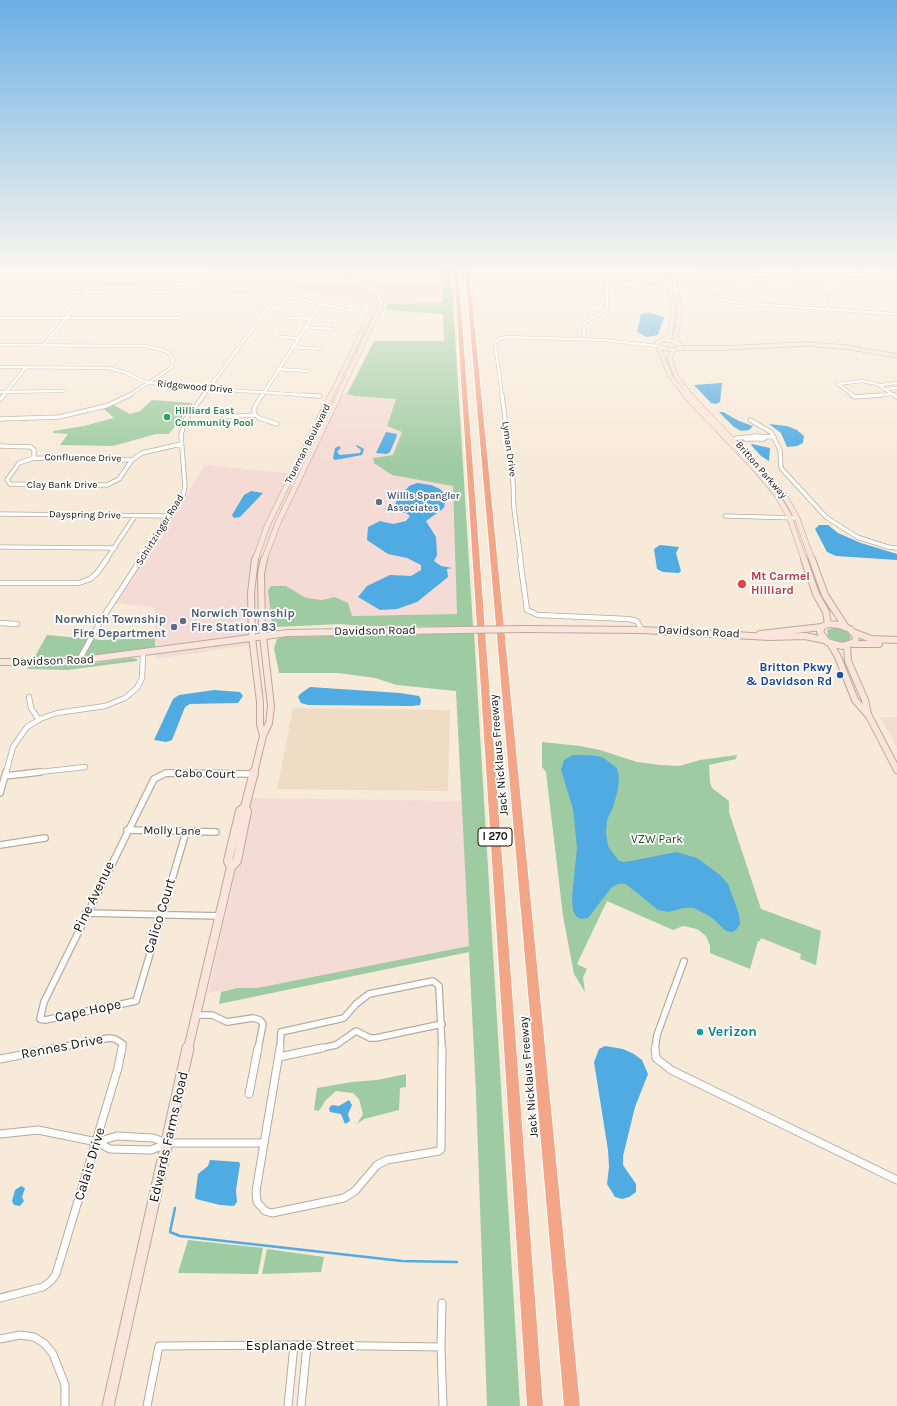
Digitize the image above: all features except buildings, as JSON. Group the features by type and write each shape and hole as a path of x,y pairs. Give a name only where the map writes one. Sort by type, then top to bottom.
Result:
{"highway":[{"name":"Jack Nicklaus Freeway","path":"461,335 534,1406"},
{"name":"Jack Nicklaus Freeway","path":"473,335 572,1406"}],"main road":[{"name":"Trueman Boulevard","path":"252,637 252,573 258,548 267,526 361,335"},
{"name":"Trueman Boulevard","path":"262,636 261,574 267,548 368,335"},
{"path":"660,344 670,335"},
{"name":"Britton Parkway","path":"676,335 677,346 670,355 676,376 686,389 734,439 784,495 797,518 825,595 845,626"},
{"path":"660,344 724,348 778,345 831,346 897,356"},
{"path":"660,344 677,346"},
{"name":"Britton Parkway","path":"660,344 666,368 680,390 727,439 777,496 790,518 814,588 826,612 825,626 820,632 827,641"},
{"name":"Davidson Road","path":"752,635 825,626 845,626"},
{"path":"845,626 853,632 871,639 897,640"},
{"name":"Davidson Road","path":"0,662 78,662 252,637 325,632 525,629 642,630 770,637 805,636 850,645"},
{"path":"853,632 856,639 850,645 848,660 865,700 869,716 897,770"},
{"name":"Edwards Farms Road","path":"108,1406 196,1015 232,867 237,861 247,812 245,807 263,736 269,723 271,706 262,636"},
{"name":"Edwards Farms Road","path":"252,637 260,702 260,724 263,736"},
{"path":"827,641 838,657 855,700 869,716"},
{"path":"850,645 897,644"}],"street":[{"path":"44,345 52,335"},
{"name":"Schirtzinger Road","path":"78,662 100,622 170,516 184,492 181,432 185,420 249,335"},
{"path":"255,415 254,408 300,335"},
{"path":"584,335 584,340 660,344"},
{"path":"278,336 298,338"},
{"name":"Lyman Drive","path":"584,340 508,337 498,339 495,343 513,480 514,509 526,607 529,612 538,615 634,620 640,624 642,630"},
{"path":"0,345 132,345 160,349 171,355 173,363 168,371 112,404 79,414 42,418 0,418"},
{"path":"292,347 321,349"},
{"name":"Ridgewood Drive","path":"0,367 113,369 149,383 208,389 320,396"},
{"path":"0,400 26,367"},
{"path":"278,369 308,371"},
{"path":"892,394 855,397 838,384 862,381 881,385 897,383"},
{"path":"881,385 897,397"},
{"path":"887,389 897,388"},
{"path":"0,392 64,391"},
{"path":"224,417 244,417 255,415 263,420 277,424"},
{"path":"750,420 765,428 774,436 780,450 781,468 826,517 857,537 897,548"},
{"path":"727,439 769,438 774,436"},
{"path":"132,460 152,449 181,444"},
{"path":"0,446 31,447 34,450 34,458"},
{"name":"Confluence Drive","path":"34,458 132,460"},
{"name":"Clay Bank Drive","path":"34,458 19,463 7,477 8,482 14,485 99,486 116,482 122,476 132,460"},
{"name":"Dayspring Drive","path":"0,514 170,516"},
{"path":"0,583 68,584 86,580 95,575 115,548 135,516"},
{"path":"725,516 797,518"},
{"path":"0,547 115,548"},
{"path":"0,624 17,624"},
{"path":"0,793 16,740 28,727 39,720 57,713 105,706 125,698 137,688 142,678 143,653"},
{"path":"29,697 31,708 39,720"},
{"path":"5,776 85,767"},
{"name":"Cabo Court","path":"156,777 166,773 254,774"},
{"name":"Pine Avenue","path":"40,1019 44,1002 86,913 127,830 156,777"},
{"name":"Molly Lane","path":"127,830 216,832"},
{"name":"Calico Court","path":"136,1001 160,915 186,832"},
{"path":"0,845 45,838"},
{"path":"86,913 220,916"},
{"path":"684,961 657,1035 655,1046 656,1058 671,1070 897,1180"},
{"path":"433,981 439,986 442,1024 441,1148 439,1151 387,1160 377,1165 355,1191 344,1198 272,1213 265,1211 260,1207 256,1191 279,1057 281,1032 344,1018 356,1004 369,994 433,981"},
{"name":"Cape Hope","path":"40,1019 46,1020 136,1001"},
{"path":"196,1015 212,1015 228,1022 253,1018 260,1020 263,1024 249,1094"},
{"path":"279,1057 336,1044 356,1031 370,1038 376,1038 442,1024"},
{"name":"Rennes Drive","path":"0,1059 109,1038 116,1039 122,1044"},
{"name":"Calais Drive","path":"0,1298 43,1287 51,1282 61,1261 97,1142 122,1054 122,1044"},
{"path":"0,1134 38,1130 97,1142 110,1150 151,1150 168,1143"},
{"path":"97,1142 116,1136 153,1138 168,1143 264,1143"},
{"path":"442,1303 441,1347 443,1406"},
{"path":"0,1339 20,1335 34,1337 45,1344 53,1354 65,1385 65,1406"},
{"path":"288,1406 294,1345"},
{"path":"301,1406 307,1345"},
{"name":"Esplanade Street","path":"147,1406 159,1346 307,1345 441,1347"}],"shaded area":[{"path":"347,394 354,396 396,398 387,426 402,432 393,455 373,458 427,480 453,485 457,614 351,616 335,597 322,600 306,598 286,586 268,590 272,626 250,645 156,659 154,607 115,603 205,465 296,474 335,398"},
{"path":"293,708 450,710 448,791 277,789"},
{"path":"880,717 897,717 897,748"},
{"path":"252,798 462,801 469,946 257,988 237,988 208,993"}],"green space":[{"path":"444,335 455,335 473,627 362,626 340,624 272,626 268,590 271,586 286,586 306,598 322,600 335,597 348,603 352,616 457,614 453,486 392,475 374,463 373,458 393,455 402,432 387,426 396,399 354,396 347,394 374,341 444,341"},
{"path":"152,400 193,403 169,434 156,434 113,446 60,445 68,434 53,433 53,431 84,426 114,418 104,409 114,405 130,414 140,411"},
{"path":"836,627 848,632 851,637 849,641 843,643 834,641 828,637 827,630"},
{"path":"474,633 520,1406 487,1406 476,1093 469,952 219,1004 221,992 237,988 257,988 469,946 456,691 397,685 375,678 338,673 279,673 274,648 277,639 283,637"},
{"path":"47,635 102,640 155,638 155,647 97,655 34,658"},
{"path":"131,658 137,659 137,661 67,670 27,669 29,666 87,664"},
{"name":"VZW Park","path":"542,742 580,746 600,750 637,762 661,765 679,766 700,760 737,755 736,759 709,765 710,783 712,788 729,801 729,812 761,909 821,931 816,965 800,959 801,954 761,938 760,941 758,941 750,969 710,953 710,946 706,936 697,929 683,926 673,930 607,901 577,964 587,969 583,977 585,992 574,974 563,916 546,772 542,767"},
{"path":"406,1074 406,1087 400,1088 399,1110 364,1119 357,1124 363,1114 359,1099 353,1093 336,1091 325,1101 318,1111 314,1110 317,1088 352,1082 377,1080"},
{"path":"188,1240 263,1248 258,1274 178,1273"},
{"path":"267,1249 324,1257 321,1272 262,1274"}],"water":[{"path":"642,335 658,335 658,335 647,337"},
{"path":"722,383 720,402 716,404 711,403 694,385"},
{"path":"719,412 723,412 739,421 753,426 749,430 741,431 734,427"},
{"path":"769,424 787,426 797,430 804,436 803,443 797,446 787,447 781,433"},
{"path":"386,432 397,434 390,452 387,454 376,453"},
{"path":"357,445 364,449 362,455 335,460 333,458 335,448 339,446 341,448 337,452 340,455 360,453 361,450 356,446"},
{"path":"751,445 770,448 769,461 761,456"},
{"path":"417,483 431,485 440,489 446,495 444,508 426,521 436,537 437,555 434,561 441,566 452,568 447,569 448,577 417,602 397,609 380,610 358,597 367,586 390,575 411,576 421,570 421,565 407,558 388,554 367,540 368,527 380,521 393,524 406,521 410,516 406,513 393,511 396,502 409,486"},
{"path":"251,491 263,493 240,517 234,518 232,515 244,495"},
{"path":"819,525 828,525 838,533 861,543 897,554 897,560 836,556 827,552 815,529"},
{"path":"660,545 679,547 676,553 681,571 679,573 663,572 657,569 654,549"},
{"path":"310,687 400,693 419,696 421,700 420,705 412,706 308,705 301,703 298,697"},
{"path":"214,690 240,692 243,696 238,703 190,704 185,707 172,740 166,742 154,740 173,699 179,695"},
{"path":"573,755 602,757 617,768 619,777 618,790 607,820 606,833 608,846 618,860 623,862 631,861 676,852 697,858 720,875 728,884 739,914 740,924 736,930 732,932 726,931 711,917 694,908 683,908 669,912 658,910 626,884 618,884 612,887 588,918 581,919 576,916 573,911 572,897 577,848 575,828 573,809 561,770 564,760"},
{"path":"605,1046 623,1049 634,1054 642,1060 648,1074 635,1107 623,1156 623,1165 636,1184 636,1192 629,1197 622,1199 615,1197 607,1184 609,1167 608,1150 594,1062 599,1049"},
{"path":"349,1100 352,1105 348,1114 350,1121 345,1124 341,1114 330,1112 329,1108 332,1105 339,1106"},
{"path":"210,1160 239,1162 240,1164 236,1190 237,1202 234,1206 220,1205 196,1199 198,1174 208,1166"},
{"path":"21,1186 25,1188 22,1197 24,1201 20,1206 14,1205 12,1201 15,1190"}],"waterway":[{"path":"175,1208 170,1232 180,1236 402,1261 457,1262"}],"place":[{"name":"Hilliard East Community Pool","path":"167,417"},
{"name":"Willis Spangler Associates","path":"379,502"},
{"name":"Mt Carmel Hilliard","path":"742,584"},
{"name":"Norwich Township Fire Station 83","path":"183,621"},
{"name":"Norwhich Township Fire Department","path":"174,627"},
{"name":"Britton Pkwy & Davidson Rd","path":"840,675"},
{"name":"Verizon","path":"700,1032"}]}
